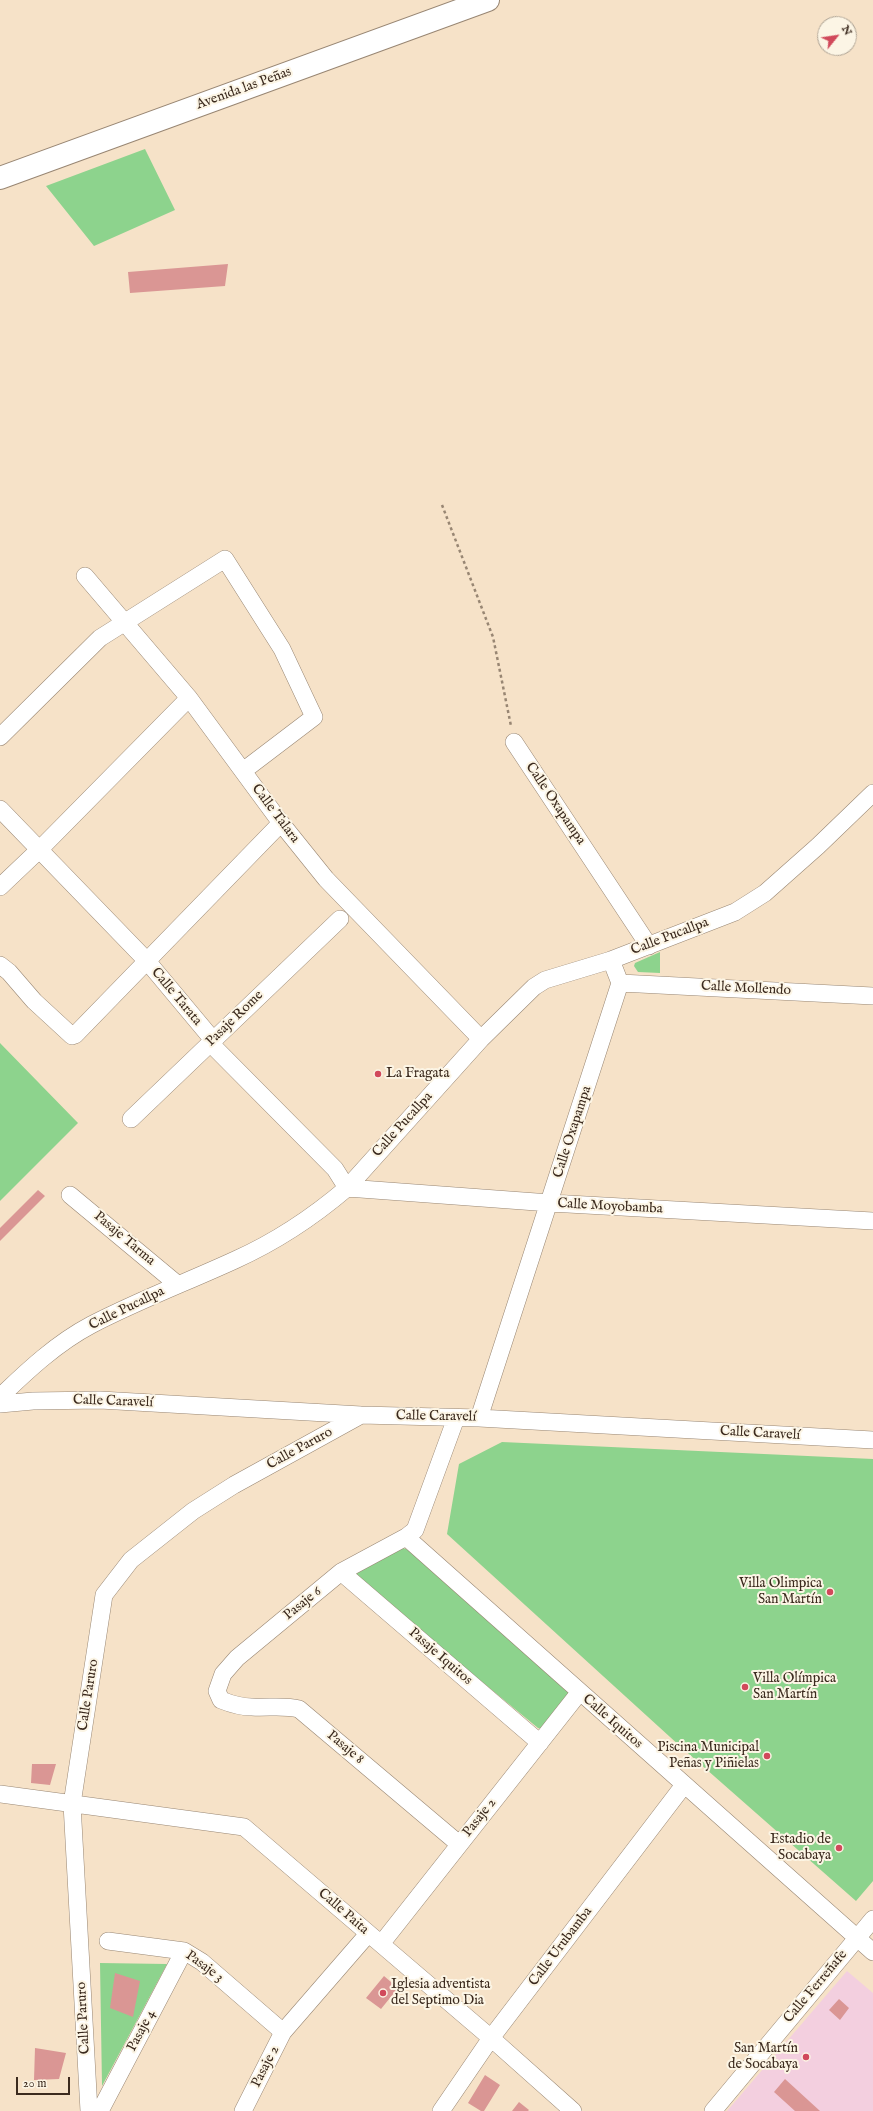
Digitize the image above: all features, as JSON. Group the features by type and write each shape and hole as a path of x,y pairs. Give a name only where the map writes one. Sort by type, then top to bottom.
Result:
{"street":[{"name":"Avenida las Peñas","path":"0,178 488,0"},
{"path":"0,737 100,638 124,621 225,559 282,649 314,718 243,771"},
{"name":"Calle Talara","path":"85,576 189,698 281,823 326,879 481,1039"},
{"path":"0,887 40,849 189,698"},
{"name":"Calle Oxapampa","path":"514,742 649,946"},
{"name":"Calle Pucallpa","path":"0,1397 29,1369 90,1326 177,1284 235,1260 275,1239 301,1223 347,1188 481,1039 534,987 545,980 611,960 735,912 765,893 818,846 873,793"},
{"name":"Calle Tarata","path":"0,809 147,961 212,1040 215,1048 335,1169 347,1188"},
{"path":"0,965 9,972 34,1001 72,1036 281,823"},
{"name":"Pasaje Rome","path":"131,1119 340,919"},
{"path":"611,960 620,983"},
{"name":"Calle Oxapampa","path":"479,1418 550,1203 620,983"},
{"name":"Calle Mollendo","path":"620,983 873,996"},
{"name":"Calle Moyobamba","path":"347,1188 550,1203 873,1221"},
{"name":"Pasaje Tarma","path":"70,1194 177,1284"},
{"name":"Calle Caravelí","path":"0,1404 33,1401 100,1400 361,1415 479,1418 873,1440"},
{"name":"Calle Paruro","path":"89,2111 72,1804 104,1595 131,1560 192,1511 234,1485 361,1415"},
{"path":"406,1537 415,1530 456,1418"},
{"name":"Pasaje 6","path":"217,1690 223,1674 237,1658 341,1572 406,1537"},
{"name":"Calle Iquitos","path":"406,1537 579,1693 873,1952"},
{"name":"Pasaje Iquitos","path":"341,1572 540,1743"},
{"name":"Pasaje 8","path":"217,1690 221,1700 235,1705 251,1707 291,1707 299,1709 459,1844"},
{"name":"Pasaje 2","path":"243,2111 283,2032 375,1939 459,1844 579,1693"},
{"name":"Calle Urubamba","path":"441,2111 491,2038 684,1785"},
{"name":"Calle Paita","path":"0,1794 244,1827 491,2038 573,2111"},
{"name":"Calle Ferreñafe","path":"714,2111 873,1920"},
{"name":"Pasaje 3","path":"108,1941 184,1951 202,1962 283,2032"},
{"name":"Pasaje 4","path":"100,2111 184,1951"}],"path":[{"path":"442,505 494,637 514,742"}],"shaded area":[{"path":"847,1971 873,1993 873,2111 727,2111"}],"green space":[{"path":"145,149 175,210 94,246 46,186"},
{"path":"660,952 660,973 638,972 634,966 635,963"},
{"path":"0,1043 78,1123 0,1201"},
{"name":"Villa Olímpica San Martín","path":"502,1442 873,1459 873,1881 856,1901 681,1747 447,1534 459,1464"},
{"path":"403,1548 411,1551 568,1691 569,1696 543,1729 538,1728 351,1574"},
{"path":"100,1963 167,1964 102,2086"}],"building":[{"path":"228,264 225,286 130,293 128,272"},
{"path":"38,1190 45,1196 0,1241 0,1228"},
{"path":"32,1764 56,1764 50,1785 31,1783"},
{"path":"115,1973 140,1981 133,2017 110,2008"},
{"path":"384,1976 398,1988 381,2009 366,1998"},
{"path":"839,1999 849,2008 840,2020 829,2010"},
{"path":"35,2048 66,2053 59,2079 34,2080"},
{"path":"485,2075 500,2085 484,2111 481,2111 468,2103"},
{"path":"785,2079 820,2111 795,2111 774,2092"},
{"path":"519,2102 529,2110 512,2111"}],"place":[{"name":"La Fragata","path":"378,1074"},
{"name":"Villa Olimpica San Martín","path":"830,1592"},
{"name":"Villa Olímpica San Martín","path":"745,1687"},
{"name":"Piscina Municipal Peñas y Piñielas","path":"767,1756"},
{"name":"Estadio de Socabaya","path":"839,1848"},
{"name":"Iglesia adventista del Septimo Dia","path":"383,1993"},
{"name":"San Martín de Socabaya","path":"806,2057"}]}
